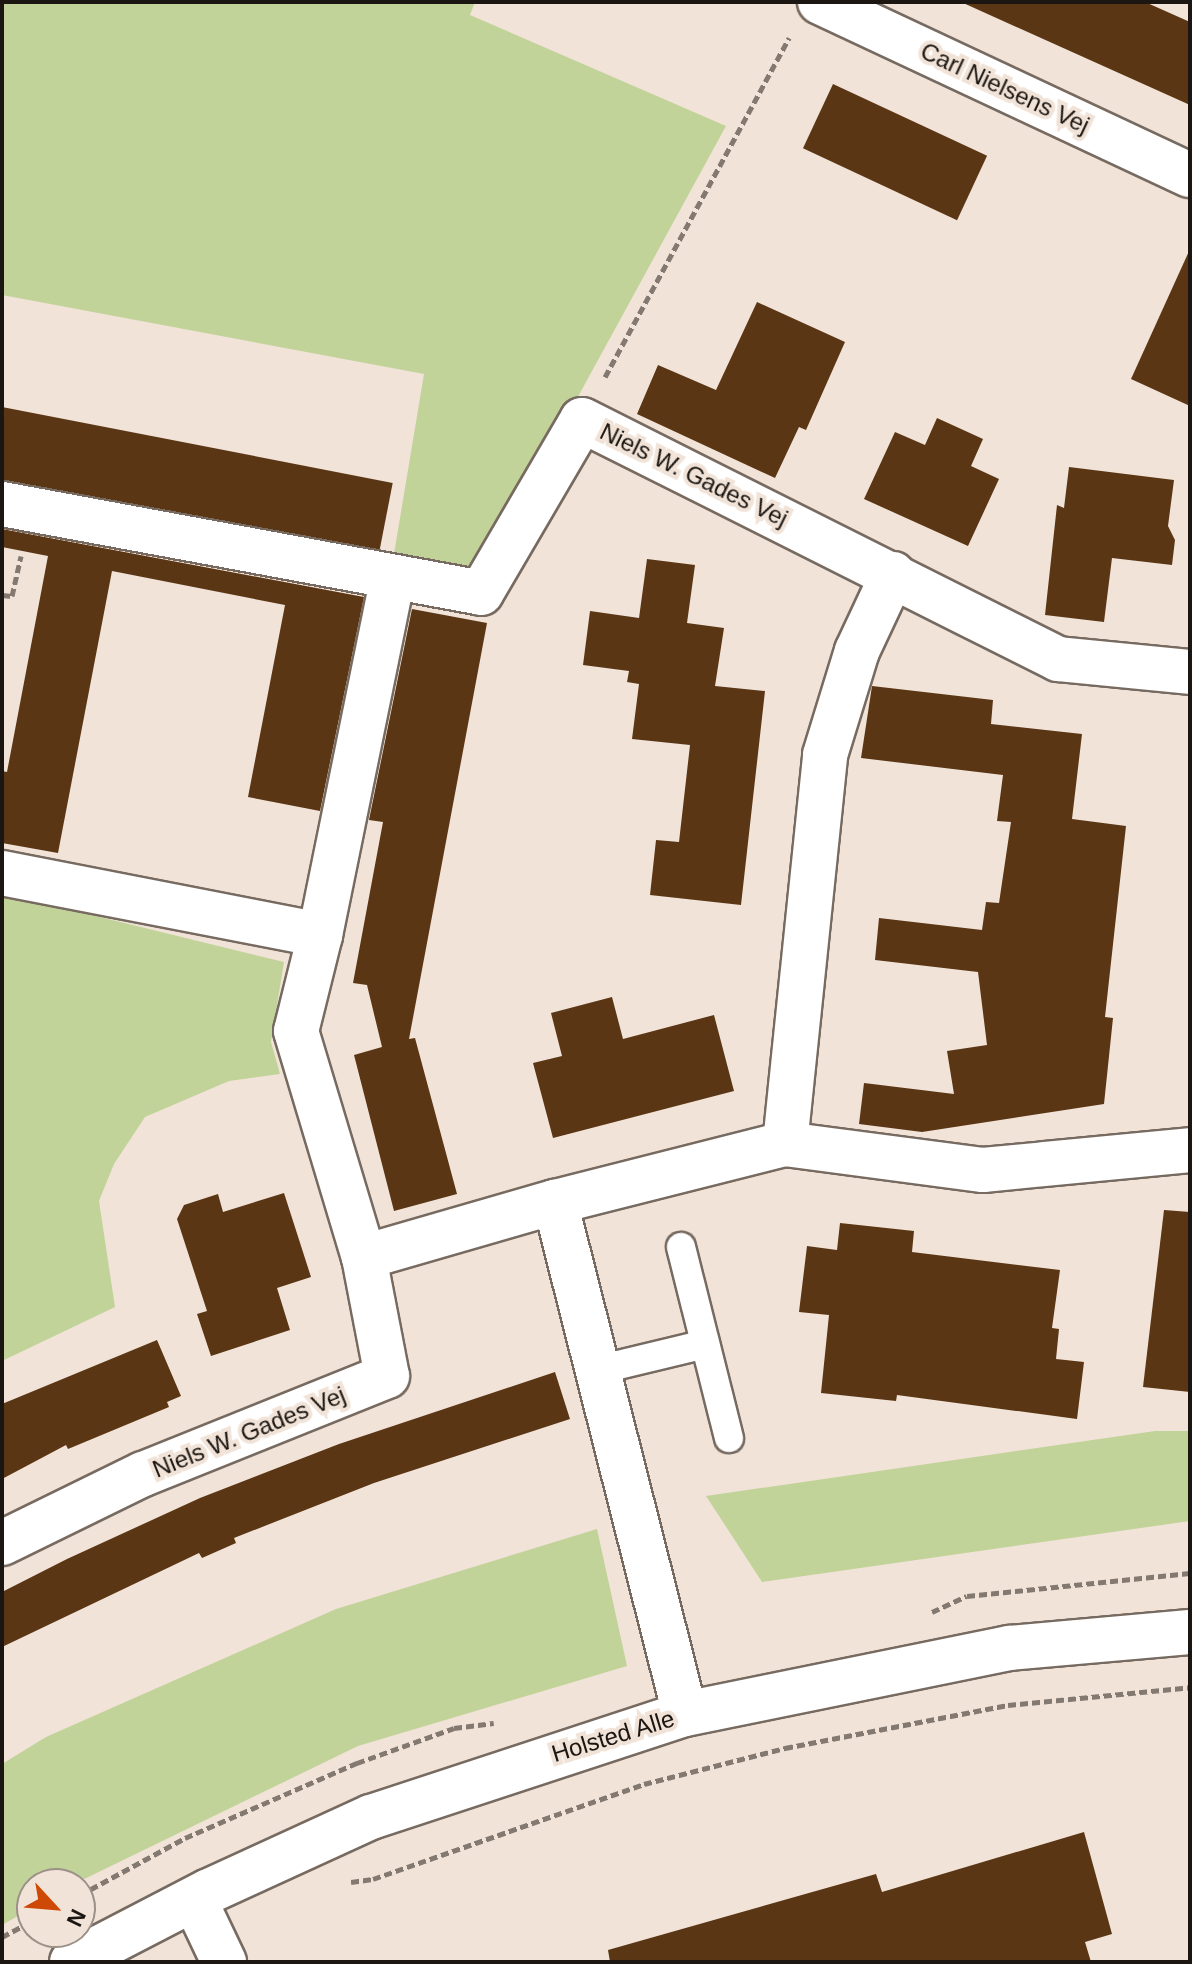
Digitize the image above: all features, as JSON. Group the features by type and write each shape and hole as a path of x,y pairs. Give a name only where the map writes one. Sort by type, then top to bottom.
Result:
{"street":[{"name":"Carl Nielsens Vej","path":"806,16 1190,175"},
{"name":"Niels W. Gades Vej","path":"2,504 481,593 582,420 1058,659 1190,672"},
{"path":"785,1144 825,755 857,651 893,574"},
{"name":"Niels W. Gades Vej","path":"2,1543 143,1474 387,1376 364,1257 296,1031 320,935 393,577"},
{"path":"2,873 320,935"},
{"path":"364,1257 555,1202 785,1144 983,1170 1190,1150"},
{"path":"555,1202 685,1714"},
{"name":"Holsted Alle","path":"72,1962 194,1899 371,1817 685,1714 1010,1648 1190,1632"},
{"path":"194,1899 224,1962"}],"lane":[{"path":"681,1247 729,1438"},
{"path":"597,1370 705,1344"}],"path":[{"path":"582,420 806,16"},
{"path":"340,1883 373,1879 644,1784 785,1748 1008,1705 1190,1687"}],"green space":[{"path":"2,2 475,2 470,15 726,126 480,576 393,560 424,374 2,295"},
{"path":"2,893 284,962 271,1042 280,1074 229,1081 145,1117 114,1164 99,1201 115,1307 2,1361"},
{"path":"1155,1431 1190,1431 1190,1521 762,1582 706,1496"},
{"path":"597,1529 627,1666 358,1746 96,1873 96,1868 16,1868 16,1917 2,1925 2,1764 46,1737 336,1609"}],"building":[{"path":"961,2 1145,2 1190,22 1190,105"},
{"path":"833,84 987,156 957,220 803,148"},
{"path":"1190,249 1190,406 1131,379"},
{"path":"757,302 845,342 806,430 799,427 775,478 637,414 658,365 716,390"},
{"path":"2,407 393,483 379,555 2,481"},
{"path":"937,418 983,439 971,466 999,479 968,546 864,499 895,432 925,445"},
{"path":"1069,467 1174,480 1168,526 1175,540 1172,565 1112,558 1104,622 1045,615 1057,505 1064,508"},
{"path":"2,529 364,597 320,811 248,797 285,605 112,571 58,853 2,843 2,771 7,772 48,556 2,547"},
{"path":"647,559 695,565 687,623 724,628 715,686 765,691 741,905 650,895 656,840 679,842 690,745 632,739 639,684 627,682 629,671 583,665 590,611 639,618"},
{"path":"412,609 487,623 409,1039 415,1038 457,1194 394,1211 354,1055 382,1047 367,985 353,983 383,822 369,820"},
{"path":"872,686 993,700 991,724 1082,734 1072,819 1126,826 1105,1017 1113,1018 1104,1104 922,1132 859,1124 864,1083 954,1094 947,1051 987,1045 978,972 875,960 879,918 982,930 986,902 999,903 1011,822 997,821 1003,775 861,758"},
{"path":"612,997 623,1039 714,1015 734,1091 553,1138 533,1063 562,1056 551,1013"},
{"path":"284,1193 311,1277 277,1288 290,1330 211,1356 197,1314 207,1311 177,1219 184,1205 218,1194 223,1212"},
{"path":"1164,1210 1190,1212 1190,1392 1143,1387"},
{"path":"840,1223 914,1231 912,1252 1060,1270 1052,1328 1059,1329 1056,1359 1084,1362 1077,1419 897,1395 896,1401 821,1393 829,1315 799,1312 807,1246 837,1250"},
{"path":"157,1340 181,1396 167,1402 169,1407 68,1449 66,1445 2,1479 2,1404"},
{"path":"555,1372 570,1419 374,1483 234,1538 236,1543 202,1558 199,1553 2,1647 2,1592 67,1559 200,1498 339,1444"},
{"path":"1084,1832 1112,1934 1085,1942 1091,1962 610,1962 608,1950 876,1874 882,1892"}]}
